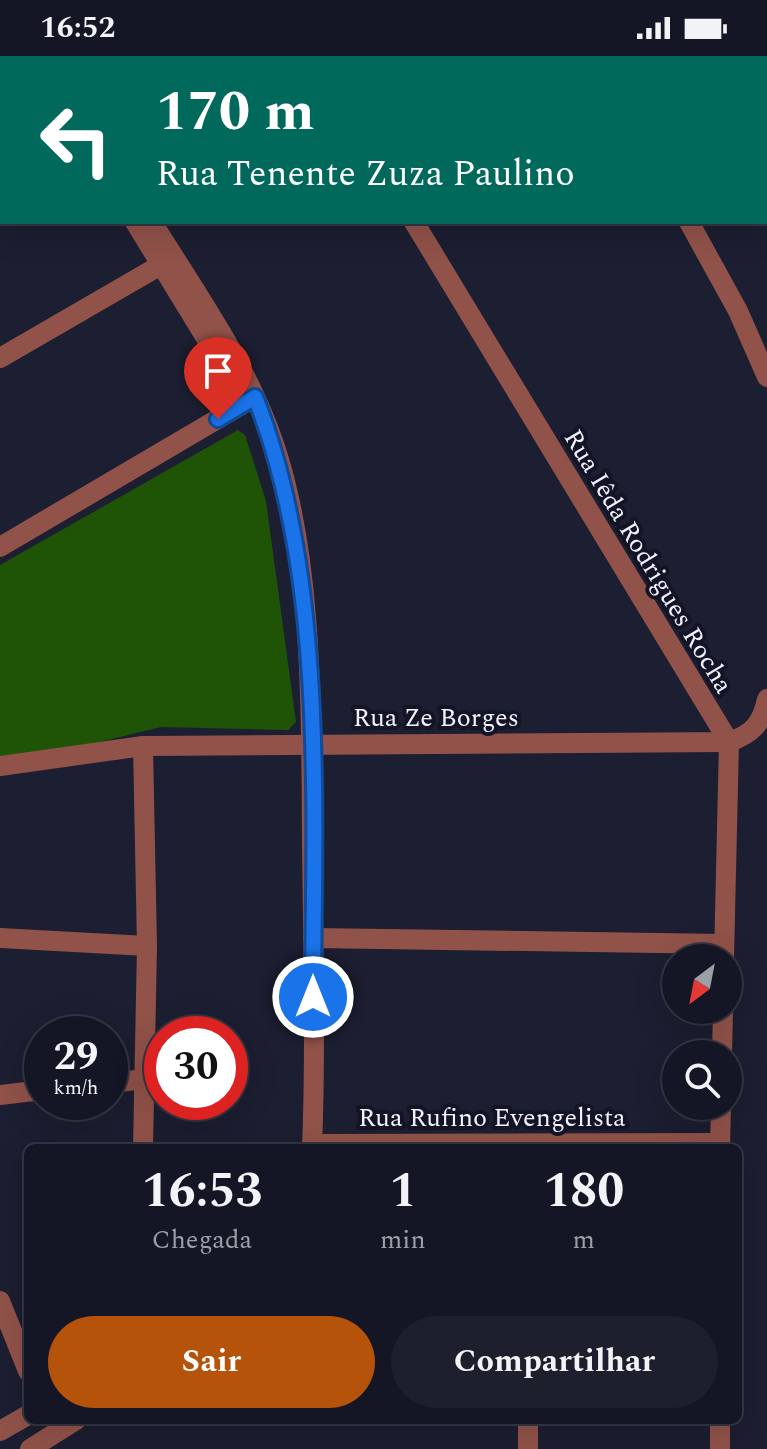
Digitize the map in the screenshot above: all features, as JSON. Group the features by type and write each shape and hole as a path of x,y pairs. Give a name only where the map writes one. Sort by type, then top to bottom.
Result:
{"street":[{"path":"151,224 168,261 251,400 273,485 311,743 312,1144"},
{"name":"Rua Iêda Rodrigues Rocha","path":"415,224 729,742"},
{"path":"690,224 738,311 767,377"},
{"path":"0,358 168,261"},
{"path":"0,547 251,400"},
{"path":"724,944 729,742 757,727 764,716 767,699"},
{"name":"Rua Ze Borges","path":"0,766 143,746 729,742"},
{"path":"143,746 146,1016"},
{"path":"0,938 147,946"},
{"path":"313,938 662,949"},
{"path":"0,1095 24,1092"},
{"path":"143,1144 144,1113"},
{"path":"720,1144 721,1120"},
{"path":"0,1301 24,1361"},
{"path":"0,1431 24,1417"},
{"path":"528,1424 528,1449"},
{"path":"720,1424 720,1449"},
{"path":"30,1449 56,1434"}],"green space":[{"path":"238,430 245,435 266,501 296,722 288,730 161,727 50,754 0,761 0,565"}],"route":[{"path":"218,419 255,397 274,444 294,526 303,610 311,743 313,997"}]}
